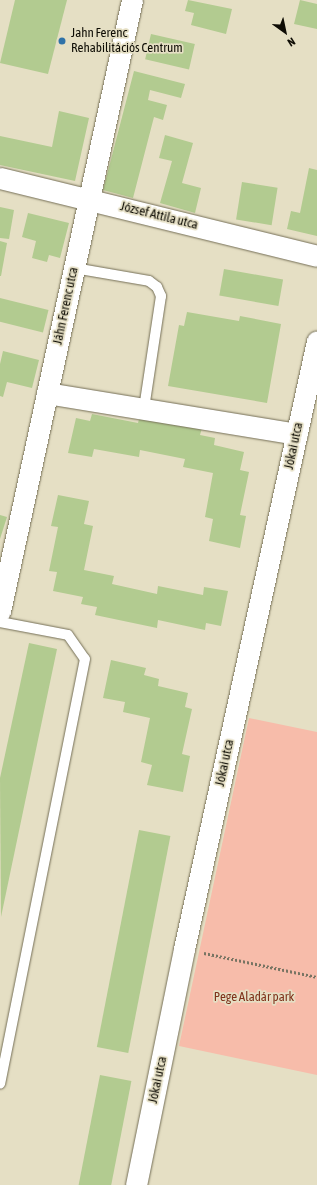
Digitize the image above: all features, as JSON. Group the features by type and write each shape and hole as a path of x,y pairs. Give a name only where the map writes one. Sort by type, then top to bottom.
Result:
{"street":[{"name":"Jáhn Ferenc utca","path":"0,611 132,0"},
{"name":"József Attila utca","path":"0,178 317,256"},
{"name":"Jókai utca","path":"136,1185 184,949 317,341"},
{"path":"47,393 297,434"}],"lane":[{"path":"74,268 149,281 157,287 161,296 144,409"},
{"path":"0,622 68,635 85,659 0,1084"}],"path":[{"path":"184,949 317,977"}],"green space":[{"name":"Pege Aladár park","path":"249,718 317,732 317,1075 179,1046"}],"building":[{"path":"15,0 67,0 48,74 0,63"},
{"path":"188,0 232,9 226,34 191,25 194,13 185,11"},
{"path":"300,0 317,4 317,29 294,24"},
{"path":"151,34 195,44 189,69 145,59"},
{"path":"134,71 185,84 181,98 150,90 148,100 167,105 163,120 154,117 133,198 103,190"},
{"path":"59,111 89,118 75,181 0,165 0,136 52,147"},
{"path":"165,135 193,143 182,183 201,188 195,213 160,203 172,161 159,158"},
{"path":"309,168 317,170 317,236 287,229 291,211 300,213"},
{"path":"242,182 278,188 272,225 236,220"},
{"path":"0,207 14,210 9,239 0,238"},
{"path":"28,213 69,223 60,258 49,255 47,262 32,258 36,241 22,237"},
{"path":"0,241 7,243 1,276 0,276"},
{"path":"224,269 283,279 278,306 219,296"},
{"path":"0,298 49,310 43,332 0,322"},
{"path":"187,312 239,321 240,316 281,324 267,403 168,386 179,325 184,326"},
{"path":"3,351 39,360 32,388 7,382 3,397 0,396 0,364"},
{"path":"92,414 138,423 140,415 202,428 200,435 215,438 214,445 244,452 240,470 249,472 240,515 246,516 240,548 209,541 213,519 205,517 213,473 183,467 185,459 140,450 139,457 94,449 92,457 68,453 76,418 90,421"},
{"path":"58,495 89,501 84,524 93,526 84,570 114,576 112,584 157,594 158,586 203,595 204,587 228,591 221,626 206,623 205,630 158,620 157,628 95,615 97,607 81,604 83,597 53,591 57,572 49,571 58,527 51,526"},
{"path":"0,515 7,517 0,539"},
{"path":"29,643 57,649 1,917 0,778"},
{"path":"111,660 146,668 144,675 159,679 158,686 188,693 185,707 192,709 182,754 190,756 183,792 147,785 152,765 141,762 150,718 123,712 125,702 103,698"},
{"path":"139,830 170,836 128,1053 97,1047"},
{"path":"100,1075 131,1081 111,1185 79,1185"}],"place":[{"name":"Jahn Ferenc Rehabilitációs Centrum","path":"62,41"}]}
